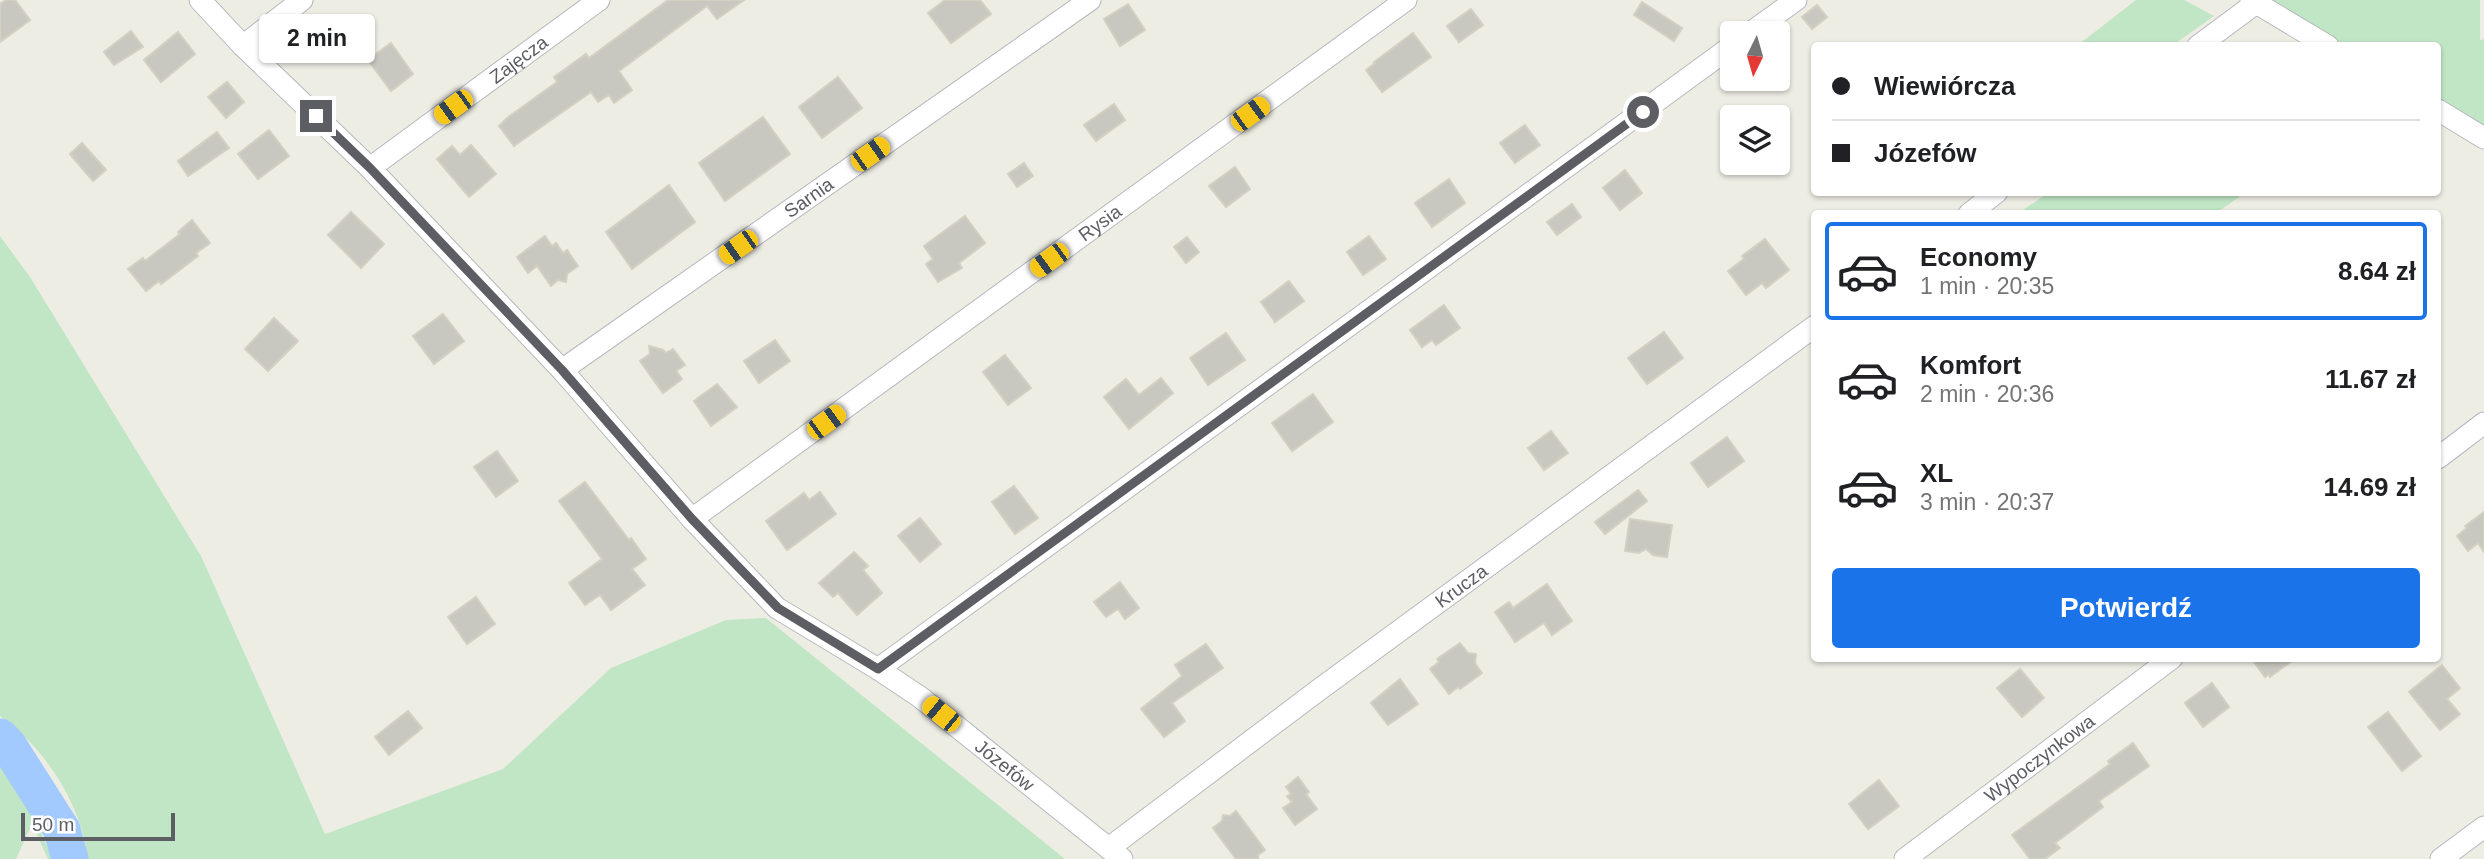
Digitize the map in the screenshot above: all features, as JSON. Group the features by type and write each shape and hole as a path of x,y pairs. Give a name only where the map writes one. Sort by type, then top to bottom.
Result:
{"street":[{"name":"Józefów","path":"200,0 243,46 370,168 562,370 692,519 778,608 920,697 1116,853"},
{"path":"243,46 302,0"},
{"name":"Zajęcza","path":"370,168 599,0"},
{"name":"Sarnia","path":"562,370 1090,0"},
{"name":"Rysia","path":"692,519 1406,0"},
{"path":"1767,21 1796,0"},
{"path":"2203,42 2253,1 2321,42"},
{"path":"878,669 1720,55"},
{"path":"2441,112 2484,138"},
{"path":"1974,210 1992,196"},
{"name":"Krucza","path":"1116,853 1320,689 1811,329"},
{"path":"2441,456 2484,423"},
{"name":"Wypoczynkowa","path":"1905,859 2167,662"},
{"path":"2441,859 2484,827"}],"green space":[{"path":"2136,0 2184,0 2214,16 2177,42 2082,42"},
{"path":"2263,0 2480,0 2480,40 2484,39 2484,127 2441,103 2441,42 2336,42"},
{"path":"2043,196 2241,196 2220,210 2023,210"},
{"path":"0,236 30,277 201,556 325,834 503,769 611,668 726,620 766,618 1065,859 88,859 77,815 55,774 33,745 0,716"},
{"path":"0,767 26,800 53,859 48,859 32,824 16,859 0,859"}],"building":[{"path":"6,0 15,0 30,20 0,42 0,4"},
{"path":"668,0 744,0 717,19 707,6 619,71 632,90 614,103 609,95 598,102 591,92 514,146 499,126 507,118 557,82 554,77 586,54 589,58"},
{"path":"945,0 980,0 991,14 951,43 928,13"},
{"path":"1642,2 1682,28 1674,41 1634,15"},
{"path":"1128,4 1145,30 1120,46 1104,19"},
{"path":"1817,5 1827,17 1812,29 1802,17"},
{"path":"1471,9 1483,25 1459,42 1447,26"},
{"path":"131,31 143,47 114,65 104,52"},
{"path":"178,32 195,54 161,82 144,60"},
{"path":"1413,33 1431,57 1382,92 1366,70"},
{"path":"391,43 413,74 391,91 368,60"},
{"path":"838,77 862,108 822,138 799,107"},
{"path":"227,82 244,102 226,118 208,97"},
{"path":"1114,104 1125,120 1096,141 1084,125"},
{"path":"763,117 790,154 725,201 699,163"},
{"path":"1525,125 1540,145 1515,163 1500,143"},
{"path":"269,130 289,156 258,179 238,154"},
{"path":"217,132 229,148 188,176 178,161"},
{"path":"82,143 106,170 93,181 70,154"},
{"path":"471,145 496,174 469,197 437,159 452,146 460,155"},
{"path":"1024,163 1033,176 1017,187 1008,174"},
{"path":"1235,167 1250,189 1226,207 1209,186"},
{"path":"1625,170 1642,193 1620,210 1603,188"},
{"path":"1449,179 1465,203 1432,227 1415,203"},
{"path":"669,185 695,222 632,269 606,232"},
{"path":"1572,204 1581,217 1557,235 1547,222"},
{"path":"351,212 384,244 361,268 328,235"},
{"path":"965,216 985,243 959,263 962,268 938,282 926,264 933,259 924,246"},
{"path":"192,220 210,243 196,253 198,256 161,284 159,281 146,291 128,269 143,258 145,261 180,234 178,232"},
{"path":"545,236 552,246 556,243 563,253 567,250 578,266 567,274 566,282 558,280 551,286 537,266 528,273 517,257"},
{"path":"1369,236 1386,259 1363,275 1347,252"},
{"path":"1187,237 1199,252 1186,263 1174,247"},
{"path":"1765,239 1789,270 1766,288 1762,283 1746,295 1728,271 1744,259 1742,256"},
{"path":"1289,281 1304,301 1275,322 1261,302"},
{"path":"1444,305 1460,328 1436,345 1432,340 1422,347 1410,330"},
{"path":"443,314 464,341 434,364 413,336"},
{"path":"274,318 298,341 268,371 245,349"},
{"path":"1664,332 1683,358 1647,384 1628,358"},
{"path":"1226,333 1245,360 1208,385 1190,358"},
{"path":"775,340 790,361 759,383 744,361"},
{"path":"649,346 666,353 673,349 685,365 676,371 682,379 663,393 640,361 650,354"},
{"path":"1005,355 1031,388 1008,405 983,372"},
{"path":"1161,378 1173,393 1129,429 1104,397 1126,379 1139,395"},
{"path":"717,384 737,407 711,426 694,401"},
{"path":"1313,394 1333,422 1292,451 1272,423"},
{"path":"1551,431 1568,453 1544,470 1528,448"},
{"path":"1727,437 1744,461 1708,487 1691,463"},
{"path":"497,451 518,481 496,497 474,467"},
{"path":"585,482 646,559 632,569 645,585 611,610 600,595 585,605 569,583 602,559 559,501"},
{"path":"1014,486 1038,518 1015,534 992,502"},
{"path":"1638,490 1647,501 1605,534 1595,522"},
{"path":"820,492 836,514 787,550 766,521 804,493 809,500"},
{"path":"2484,512 2484,552 2478,543 2468,551 2457,536 2467,528 2465,526"},
{"path":"920,518 941,544 920,562 898,536"},
{"path":"1630,519 1672,525 1667,557 1653,555 1646,549 1639,553 1625,551"},
{"path":"854,552 868,566 863,570 882,593 857,615 838,593 833,597 819,583"},
{"path":"1120,582 1139,608 1125,619 1118,609 1106,617 1094,602"},
{"path":"1547,584 1572,621 1552,635 1544,623 1515,642 1495,612 1509,602 1513,608"},
{"path":"476,597 495,624 467,644 448,617"},
{"path":"1460,643 1468,653 1476,654 1475,663 1482,673 1449,694 1430,669 1439,662 1437,659"},
{"path":"1206,644 1223,668 1172,703 1185,721 1164,737 1141,709 1182,676 1175,665"},
{"path":"2254,662 2291,662 2270,677 2269,674 2265,677"},
{"path":"2442,665 2460,688 2447,699 2460,714 2440,730 2409,692"},
{"path":"2020,669 2044,698 2022,717 1997,688"},
{"path":"1400,679 1418,704 1388,725 1371,703"},
{"path":"2212,683 2229,707 2203,727 2185,703"},
{"path":"408,711 422,728 389,755 375,737"},
{"path":"2388,712 2421,756 2402,771 2368,727"},
{"path":"2133,743 2149,766 2099,801 2103,807 2055,843 2060,848 2045,859 2030,859 2012,835 2110,764 2108,761"},
{"path":"1298,777 1317,809 1295,825 1283,808 1292,802 1287,796 1291,794 1286,787"},
{"path":"1879,780 1899,806 1868,829 1849,804"},
{"path":"1236,811 1265,850 1258,855 1258,859 1236,859 1213,828 1222,821 1223,815 1230,816"}],"waterway":[{"path":"0,737 8,745 62,830 70,859"}],"route":[{"path":"316,116 370,168 562,370 692,519 778,608 878,669 1643,112"}]}
